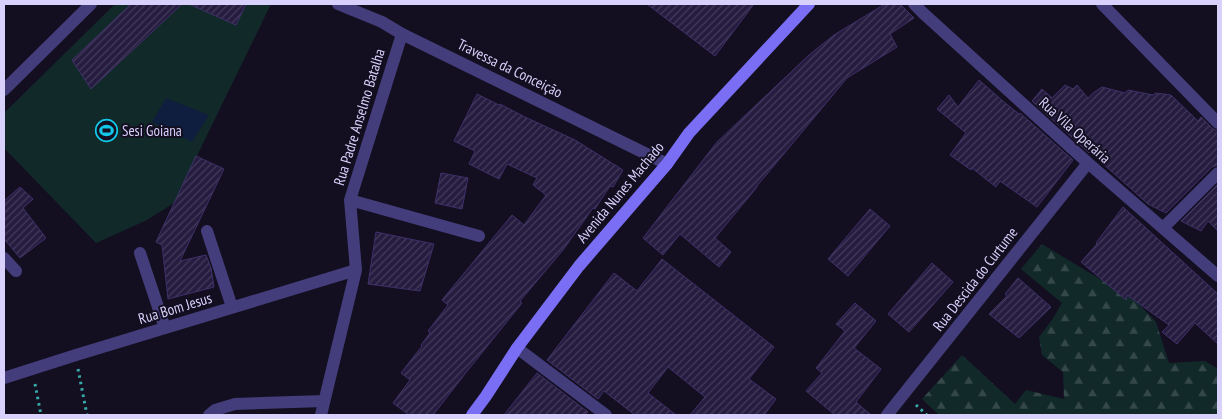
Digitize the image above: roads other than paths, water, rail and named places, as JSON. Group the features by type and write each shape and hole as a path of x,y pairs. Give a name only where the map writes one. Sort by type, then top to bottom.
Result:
{"street":[{"path":"4,90 91,4"},
{"name":"Travessa da Conceição","path":"338,4 366,9 382,22 402,34 667,164"},
{"name":"Avenida Nunes Machado","path":"472,415 517,348 579,266 667,164 689,133 809,4"},
{"name":"Rua Vila Operária","path":"914,4 1088,163 1218,276"},
{"path":"1102,4 1218,124"},
{"name":"Rua Padre Anselmo Batalha","path":"321,415 356,270 350,200 402,34"},
{"name":"Rua Descida do Curtume","path":"888,415 1088,163"},
{"path":"1163,228 1218,173"},
{"path":"350,200 479,236"},
{"path":"207,231 232,308"},
{"path":"140,253 165,328"},
{"path":"4,258 16,271"},
{"name":"Rua Bom Jesus","path":"4,378 356,270"},
{"path":"517,348 606,415"},
{"path":"209,415 215,410 235,404 324,400"}],"water":[{"path":"166,98 209,115 192,142 152,122"}],"place":[{"name":"Sesi Goiana","path":"106,130"}]}
